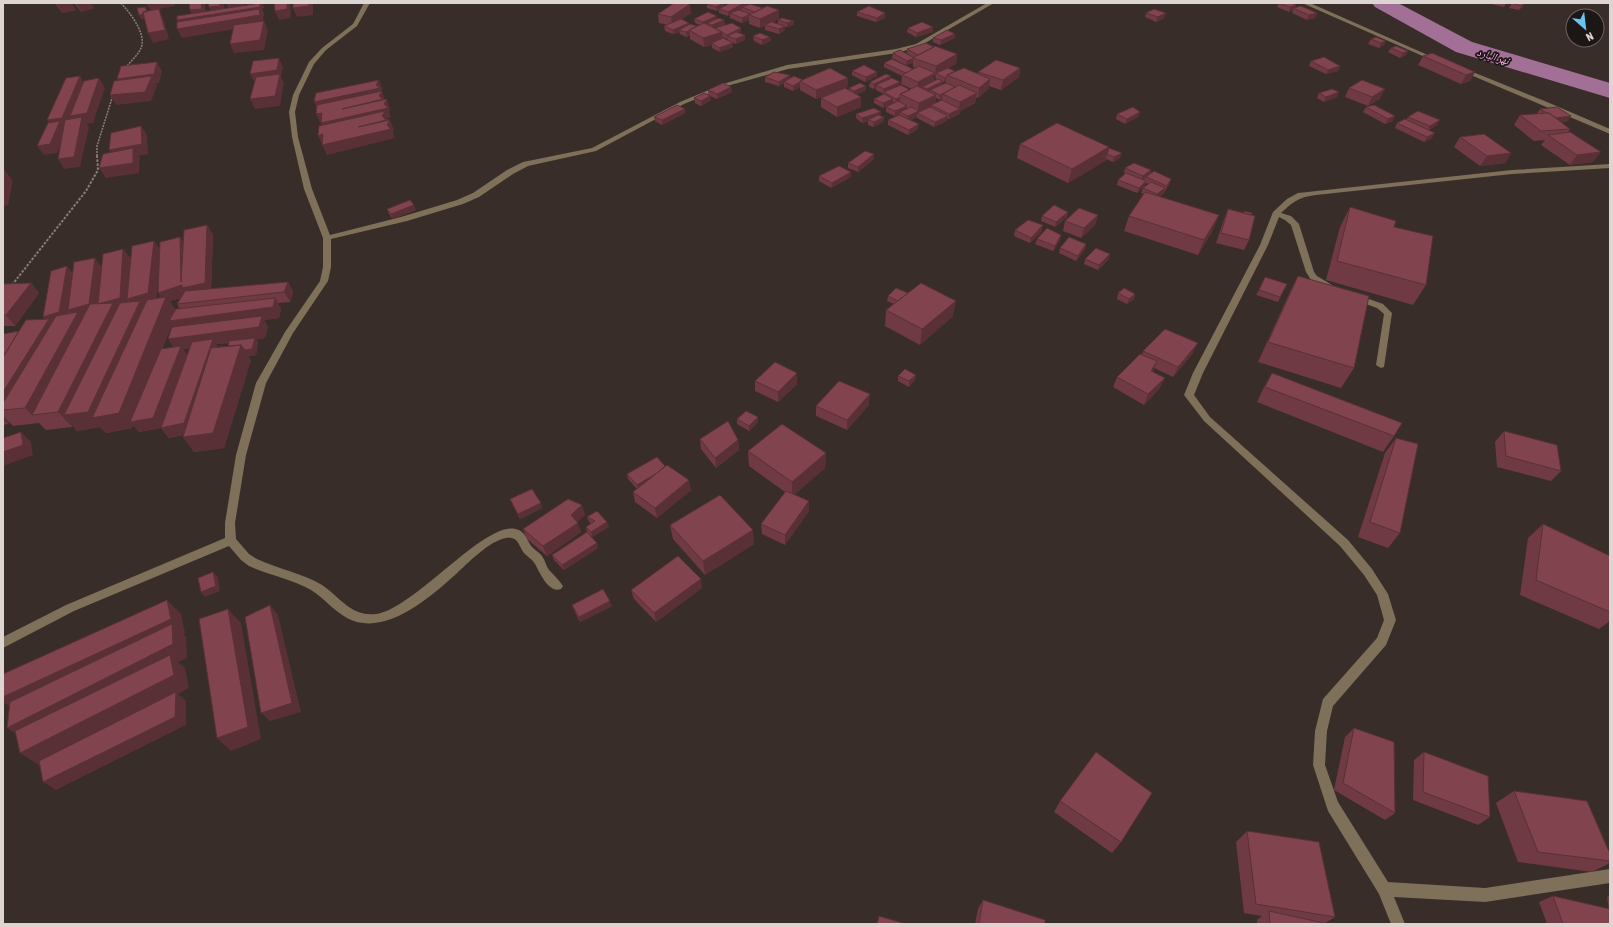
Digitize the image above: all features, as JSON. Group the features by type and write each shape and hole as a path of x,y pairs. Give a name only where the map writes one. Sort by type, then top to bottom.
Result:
{"street":[{"path":"367,3 355,25 324,50 311,63 296,95 292,112 295,137 306,181 326,238 328,251 327,267 324,281 289,332 261,383 241,455 230,523 231,540 235,550 242,557 254,564 310,584 353,616 363,619 376,620 388,616 408,605 482,545 502,533 515,533 523,539 528,550 538,560 557,586"},
{"path":"326,238 423,214 460,202 476,195 510,172 526,164 594,150 682,103 726,85 787,68 891,52 918,45 991,3"},
{"path":"1305,3 1446,64"},
{"path":"1453,66 1546,103 1610,132"},
{"path":"1398,924 1384,889 1333,806 1319,765 1320,732 1327,703 1382,641 1390,620 1382,594 1368,572 1344,543 1207,419 1189,395 1198,373 1264,245 1277,214 1290,201 1301,195 1512,172 1610,166"},
{"path":"1277,214 1288,218 1295,224 1310,272 1314,278 1324,284 1380,306 1388,313 1381,365"},
{"path":"3,643 70,608 231,540"},
{"path":"1384,889 1485,895 1610,876"}],"path":[{"path":"121,3 128,11 138,29 142,45 139,52 126,67"},
{"path":"10,288 86,191 98,170 97,146 114,92"}],"building":[{"path":"189,3 201,3 202,9 190,10"},
{"path":"208,3 220,3 220,6 209,7"},
{"path":"227,3 239,3 227,5"},
{"path":"260,3 260,7 177,20 177,16"},
{"path":"274,3 287,3 287,9 275,11"},
{"path":"293,3 309,3 309,6 293,8"},
{"path":"674,3 690,4 671,17 658,14"},
{"path":"723,3 716,7 707,4"},
{"path":"730,3 744,3 728,12 719,9"},
{"path":"1279,3 1290,3 1296,5 1290,7"},
{"path":"1512,3 1524,3 1521,6"},
{"path":"750,4 763,8 755,12 742,7"},
{"path":"767,6 779,10 760,19 749,15"},
{"path":"869,6 885,13 877,18 857,12"},
{"path":"1301,6 1317,13 1309,15 1293,8"},
{"path":"145,7 147,12 143,12 143,14 139,15 137,8"},
{"path":"159,9 165,30 148,33 143,12"},
{"path":"259,9 260,15 177,29 177,22"},
{"path":"1154,9 1166,13 1158,17 1146,13"},
{"path":"739,10 750,14 742,18 730,13"},
{"path":"708,12 717,16 703,22 694,19"},
{"path":"719,18 724,20 712,25 707,23"},
{"path":"782,18 794,21 787,23 778,20"},
{"path":"681,19 689,23 673,30 664,26"},
{"path":"264,21 260,40 230,44 234,25"},
{"path":"771,22 785,26 779,29 765,25"},
{"path":"922,22 933,27 917,33 908,28"},
{"path":"704,23 722,32 703,38 689,30"},
{"path":"732,23 741,28 727,35 715,28"},
{"path":"690,24 697,26 686,32 679,30"},
{"path":"947,30 955,34 941,40 933,38"},
{"path":"736,32 745,35 736,39 727,36"},
{"path":"760,33 770,37 762,40 753,36"},
{"path":"1376,37 1386,41 1381,43 1371,39"},
{"path":"723,38 733,43 719,48 712,43"},
{"path":"926,43 934,47 918,55 907,49"},
{"path":"935,46 957,54 936,66 913,58"},
{"path":"1396,46 1408,51 1403,53 1391,48"},
{"path":"900,50 914,58 907,61 893,53"},
{"path":"1432,53 1475,72 1466,75 1423,56"},
{"path":"1324,57 1340,66 1328,70 1311,61"},
{"path":"279,58 277,70 250,74 253,61"},
{"path":"892,59 913,69 906,73 884,63"},
{"path":"996,60 1020,68 1003,80 978,72"},
{"path":"157,62 154,74 117,79 121,66"},
{"path":"864,65 877,72 866,77 852,71"},
{"path":"919,66 935,73 918,82 902,75"},
{"path":"830,68 848,78 816,90 800,81"},
{"path":"948,68 955,71 947,75 945,78 936,73"},
{"path":"964,68 990,79 979,88 947,75"},
{"path":"774,72 790,75 779,82 765,77"},
{"path":"280,74 275,96 250,99 256,77"},
{"path":"886,74 891,76 874,84 870,82"},
{"path":"80,76 62,118 47,120 66,78"},
{"path":"152,76 145,92 110,95 114,81"},
{"path":"794,76 803,80 793,86 784,82"},
{"path":"99,78 87,113 70,116 84,81"},
{"path":"892,78 900,82 884,89 876,85"},
{"path":"938,79 943,81 927,89 922,87"},
{"path":"379,80 376,85 380,88 314,102 316,93"},
{"path":"1362,80 1385,89 1372,97 1349,88"},
{"path":"723,83 731,87 717,94 708,90"},
{"path":"860,83 866,86 854,91 849,88"},
{"path":"946,83 955,87 940,95 930,90"},
{"path":"901,85 910,90 900,94 900,97 896,99 884,92"},
{"path":"959,85 977,93 960,102 943,94"},
{"path":"917,86 936,95 919,103 900,94"},
{"path":"845,88 861,97 837,107 821,98"},
{"path":"1332,89 1339,92 1326,97 1319,93"},
{"path":"382,91 379,96 383,99 342,109 387,99 384,104 388,108 321,123 322,113 316,114 317,105"},
{"path":"704,93 710,96 701,101 694,98"},
{"path":"884,94 893,99 883,103 874,99"},
{"path":"942,100 960,109 949,114 931,105"},
{"path":"898,101 907,106 895,111 886,107"},
{"path":"677,105 685,109 662,120 654,117"},
{"path":"1374,105 1395,116 1388,119 1366,107"},
{"path":"911,107 919,111 908,116 900,112"},
{"path":"930,107 948,116 935,122 917,113"},
{"path":"1133,107 1140,112 1127,119 1117,114"},
{"path":"1557,107 1571,116 1556,118 1540,109"},
{"path":"874,108 881,112 862,118 856,114"},
{"path":"385,111 382,116 386,120 358,127 390,120 387,125 391,129 322,145 323,134 318,136 319,126"},
{"path":"1418,111 1440,120 1430,126 1408,117"},
{"path":"1549,113 1570,129 1541,131 1520,115"},
{"path":"878,115 884,117 874,122 868,120"},
{"path":"899,115 919,124 909,130 888,120"},
{"path":"82,117 74,157 58,159 65,120"},
{"path":"1405,119 1435,133 1427,137 1397,123"},
{"path":"60,121 50,144 37,146 48,123"},
{"path":"1057,123 1109,147 1072,169 1020,144"},
{"path":"141,126 142,144 109,150 111,133"},
{"path":"1570,132 1601,152 1577,155 1548,135"},
{"path":"1484,134 1511,153 1487,156 1460,137"},
{"path":"133,148 133,163 99,168 103,154"},
{"path":"1109,148 1122,153 1114,157 1107,154"},
{"path":"865,151 874,154 858,167 848,163"},
{"path":"1134,163 1151,170 1143,176 1125,168"},
{"path":"839,166 851,172 832,183 819,176"},
{"path":"1154,171 1171,179 1167,186 1146,177"},
{"path":"1126,173 1146,181 1139,188 1118,180"},
{"path":"1151,182 1165,188 1157,194 1143,188"},
{"path":"1145,192 1219,215 1204,240 1129,216"},
{"path":"410,200 414,205 391,214 387,209"},
{"path":"1054,205 1068,212 1056,222 1042,216"},
{"path":"1350,207 1396,221 1394,227 1433,236 1426,285 1337,261"},
{"path":"1079,208 1098,215 1084,228 1065,221"},
{"path":"1228,209 1255,216 1249,240 1221,233"},
{"path":"1244,211 1252,213 1251,215 1244,213"},
{"path":"1028,220 1043,225 1031,238 1015,230"},
{"path":"207,225 205,283 182,288 182,285 158,293 160,242 180,237 181,282 184,230"},
{"path":"1047,228 1061,235 1055,246 1037,239"},
{"path":"1069,237 1086,244 1078,256 1060,248"},
{"path":"154,241 148,293 127,299 132,246"},
{"path":"1096,248 1110,254 1099,265 1085,259"},
{"path":"123,249 120,298 98,304 103,254"},
{"path":"95,258 89,304 68,310 74,262"},
{"path":"67,266 59,312 43,317 51,271"},
{"path":"1298,276 1369,296 1354,368 1268,342"},
{"path":"1265,277 1287,284 1280,297 1259,290"},
{"path":"288,282 284,292 177,304 185,291"},
{"path":"31,283 6,315 3,315 3,284"},
{"path":"921,283 956,301 922,329 886,310"},
{"path":"896,288 908,293 898,301 888,296"},
{"path":"1124,288 1135,294 1129,299 1118,293"},
{"path":"166,297 119,413 92,418 147,300"},
{"path":"275,298 273,307 169,321 176,309"},
{"path":"140,301 88,412 64,415 120,303"},
{"path":"113,303 58,412 32,415 90,304"},
{"path":"78,312 25,408 3,410 3,403 56,316"},
{"path":"262,316 259,327 168,339 172,327"},
{"path":"49,319 3,392 3,357 26,320"},
{"path":"1165,329 1198,343 1178,367 1143,351"},
{"path":"19,331 3,357 3,334"},
{"path":"255,338 252,349 245,350 241,345 228,346 229,341"},
{"path":"213,339 184,423 161,428 192,342"},
{"path":"241,345 213,433 183,437 211,348"},
{"path":"181,346 153,418 130,422 161,349"},
{"path":"1140,354 1157,361 1151,371 1165,378 1148,394 1117,377"},
{"path":"775,362 797,373 778,392 755,381"},
{"path":"905,369 916,375 909,381 898,376"},
{"path":"1272,373 1402,423 1394,436 1265,387"},
{"path":"839,381 870,394 847,420 816,406"},
{"path":"746,411 758,417 749,426 737,419"},
{"path":"728,421 738,440 715,458 700,439"},
{"path":"782,424 826,453 792,482 748,451"},
{"path":"1504,431 1557,445 1561,471 1506,456"},
{"path":"21,432 23,445 3,452 3,438"},
{"path":"1396,438 1418,444 1400,533 1370,522"},
{"path":"657,457 665,466 657,473 637,485 627,474"},
{"path":"667,465 689,480 655,508 633,492"},
{"path":"532,489 541,503 518,514 510,499"},
{"path":"786,491 809,501 785,535 761,524"},
{"path":"720,495 753,530 703,561 670,525"},
{"path":"568,499 582,505 571,515 578,523 543,546 523,529"},
{"path":"597,511 607,522 591,532 586,527 595,521 587,517"},
{"path":"1543,524 1610,556 1610,612 1536,580"},
{"path":"587,532 597,543 562,565 552,555"},
{"path":"678,556 701,579 654,613 631,590"},
{"path":"213,572 216,586 201,592 198,578"},
{"path":"603,589 610,601 579,617 572,605"},
{"path":"167,600 171,619 3,697 3,674"},
{"path":"270,605 292,703 261,713 245,617"},
{"path":"228,609 248,727 217,738 199,619"},
{"path":"172,624 173,644 7,728 10,702"},
{"path":"170,655 174,675 20,753 15,731"},
{"path":"176,692 175,717 43,782 39,761"},
{"path":"1354,728 1394,742 1395,813 1343,783"},
{"path":"1096,752 1152,793 1121,842 1060,801"},
{"path":"1424,752 1488,776 1490,817 1423,792"},
{"path":"1514,791 1587,801 1610,854 1610,861 1538,852"},
{"path":"1247,831 1319,842 1335,917 1256,904"},
{"path":"1553,896 1610,909 1610,924 1563,924"},
{"path":"983,900 1045,920 1045,924 979,924"},
{"path":"1269,911 1328,924 1270,924"},
{"path":"879,916 906,924 877,924"}],"waterway":[{"name":"نهر البارد","path":"1382,3 1464,47 1610,91"}]}
